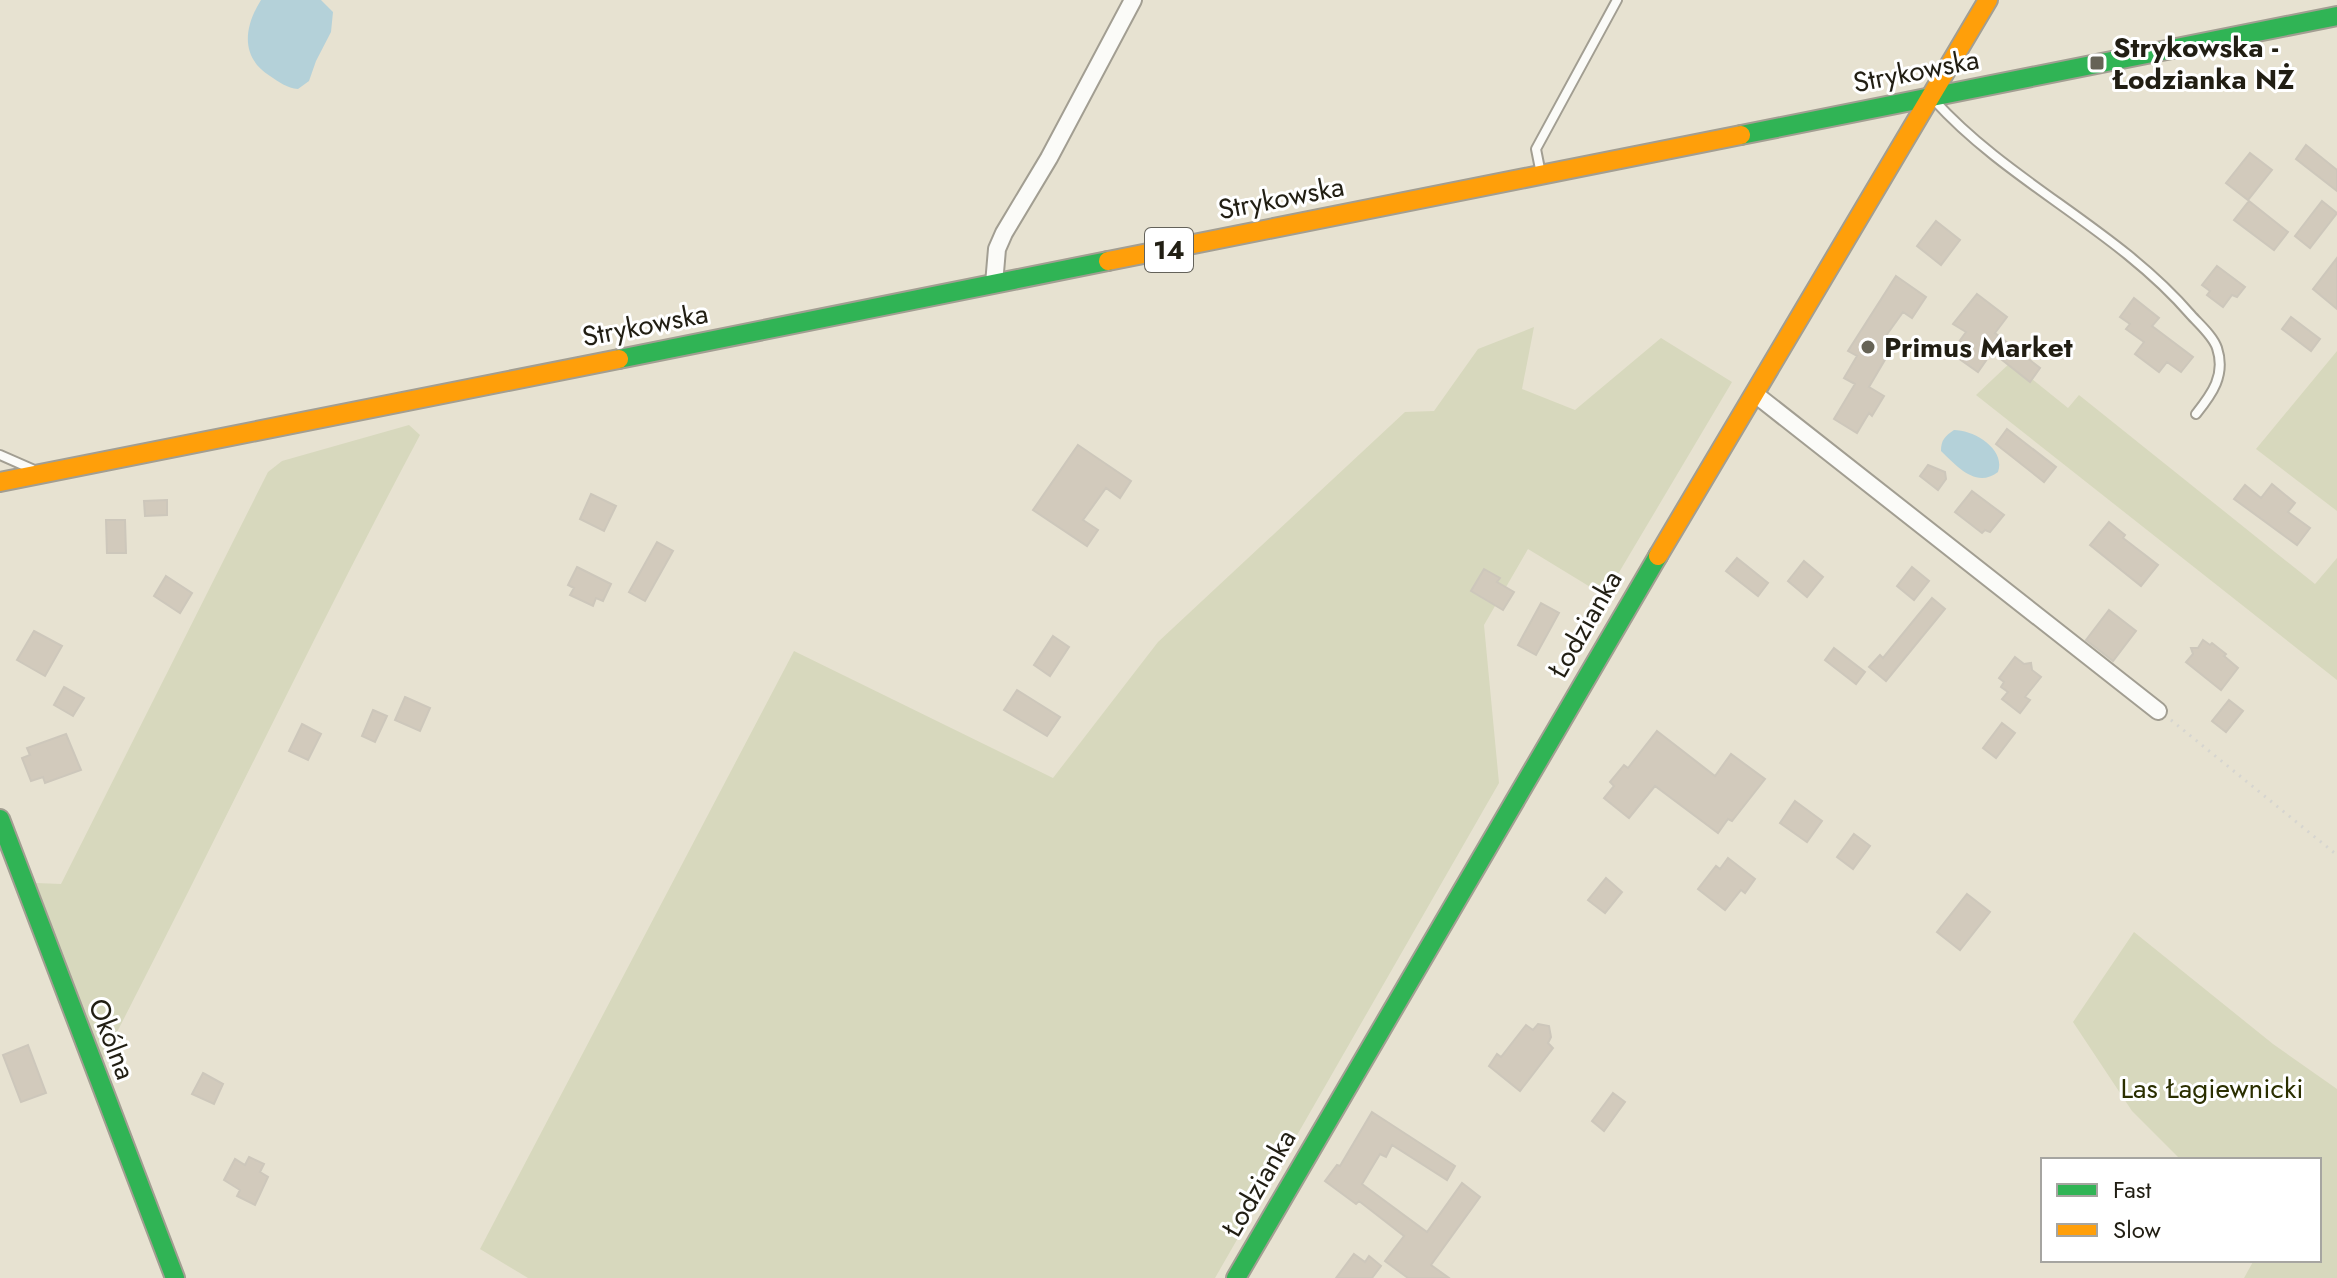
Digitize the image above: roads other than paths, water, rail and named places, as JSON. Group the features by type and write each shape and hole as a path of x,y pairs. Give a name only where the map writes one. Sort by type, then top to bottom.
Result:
{"main road":[{"name":"Łodzianka","path":"1236,1278 1650,569 1988,0"},
{"name":"Strykowska","path":"0,482 2337,16"},
{"name":"Okólna","path":"0,819 175,1278"}],"street":[{"path":"994,284 997,249 1004,233 1038,177 1133,0"},
{"path":"1755,394 2158,711"}],"lane":[{"path":"1541,175 1536,149 1617,0"},
{"path":"1931,97 2000,160 2133,258 2183,306 2217,346 2220,365 2218,383 2196,414"},
{"path":"0,455 44,474"}],"water":[{"path":"261,0 321,0 333,12 331,32 309,81 298,89 270,76 260,68 249,51 248,31"},
{"path":"1954,430 1970,433 1986,442 1997,456 1998,472 1990,477 1975,477 1947,457 1941,451 1942,444"}],"place":[{"name":"Strykowska - Łodzianka NŻ","path":"2097,63"},
{"name":"Primus Market","path":"1868,347"}],"park label":[{"name":"Las Łagiewnicki","path":"2212,1088"}]}
